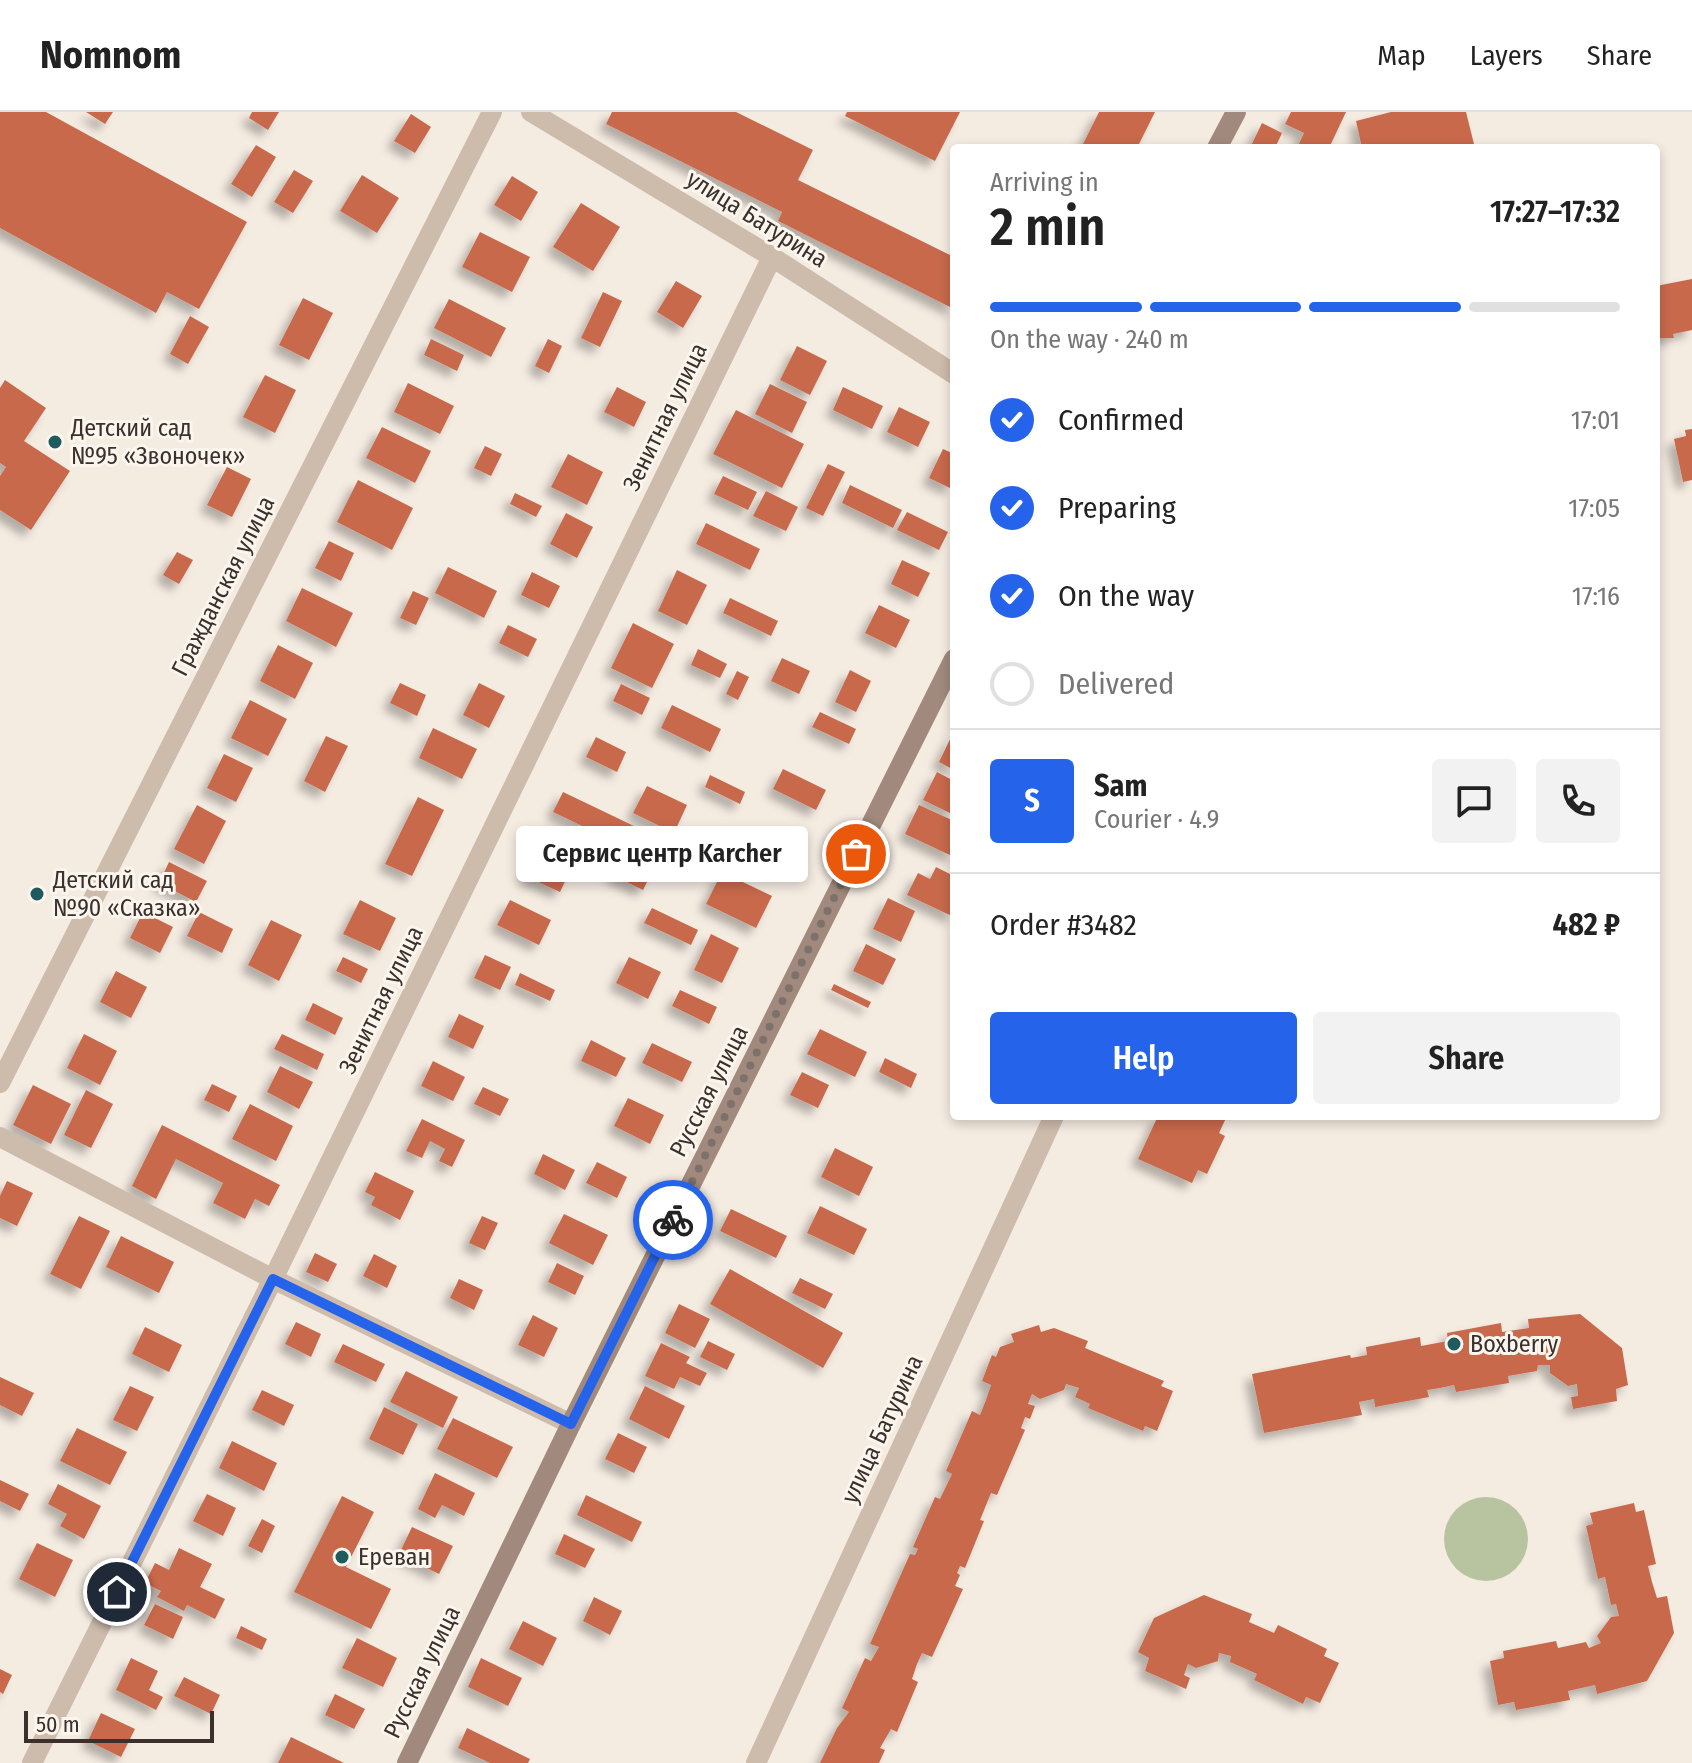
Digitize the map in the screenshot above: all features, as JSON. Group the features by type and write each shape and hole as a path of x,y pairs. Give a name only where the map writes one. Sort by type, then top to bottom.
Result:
{"main road":[{"path":"1219,144 1236,112"},
{"name":"Русская улица","path":"407,1763 571,1424 950,667"}],"street":[{"name":"Гражданская улица","path":"0,1083 492,112"},
{"name":"улица Батурина","path":"531,112 772,257 950,371"},
{"name":"Зенитная улица","path":"32,1763 273,1279 772,257"},
{"name":"улица Батурина","path":"756,1763 1052,1120"},
{"path":"0,1137 273,1279 571,1424"}],"green space":[{"path":"1486,1497 1502,1500 1516,1509 1525,1523 1528,1539 1525,1555 1516,1569 1502,1578 1486,1581 1470,1578 1456,1569 1447,1555 1444,1539 1447,1523 1456,1509 1470,1500"}],"building":[{"path":"0,112 46,112 247,222 199,309 167,292 156,313 0,228"},
{"path":"86,112 113,112 105,124"},
{"path":"252,112 279,112 268,130 249,118"},
{"path":"612,112 736,112 813,150 798,180 950,255 950,307 778,221 782,212 606,124"},
{"path":"847,112 960,112 935,161 845,116"},
{"path":"1099,112 1155,112 1139,144 1083,144"},
{"path":"1291,112 1346,112 1331,144 1299,144 1304,133 1285,124"},
{"path":"1391,112 1466,112 1474,144 1361,144 1356,121"},
{"path":"411,114 431,127 415,153 394,141"},
{"path":"1262,123 1282,133 1277,144 1252,144"},
{"path":"256,145 276,157 252,197 231,184"},
{"path":"294,170 313,181 293,213 274,202"},
{"path":"362,175 399,198 377,233 340,211"},
{"path":"512,176 538,192 521,221 494,205"},
{"path":"581,203 620,227 593,271 553,247"},
{"path":"480,232 530,257 512,292 462,267"},
{"path":"1692,279 1692,330 1673,334 1674,338 1660,338 1660,285"},
{"path":"676,281 702,296 683,328 657,312"},
{"path":"603,292 622,301 600,347 581,338"},
{"path":"303,298 333,313 309,360 279,345"},
{"path":"449,299 506,328 491,357 434,328"},
{"path":"190,316 209,327 188,364 170,354"},
{"path":"431,339 464,355 457,371 424,355"},
{"path":"548,339 562,346 549,373 535,366"},
{"path":"797,346 827,361 810,395 780,380"},
{"path":"265,375 296,390 275,433 243,417"},
{"path":"5,380 46,408 24,441 70,471 31,530 0,510 0,476 6,467 0,463 0,388"},
{"path":"408,383 454,406 440,434 394,412"},
{"path":"770,384 807,402 792,433 755,414"},
{"path":"617,387 646,402 634,427 604,412"},
{"path":"843,387 883,406 872,429 833,410"},
{"path":"899,407 930,422 918,447 887,432"},
{"path":"736,410 804,444 782,488 713,454"},
{"path":"382,427 431,451 415,483 366,458"},
{"path":"1692,429 1692,480 1683,482 1674,439 1686,436 1685,430"},
{"path":"485,446 502,454 491,476 474,468"},
{"path":"943,449 950,452 950,488 929,478"},
{"path":"568,454 603,472 587,505 551,487"},
{"path":"828,464 845,472 823,516 806,508"},
{"path":"227,467 251,479 232,517 207,505"},
{"path":"723,476 757,492 748,510 714,494"},
{"path":"358,480 413,508 392,550 337,522"},
{"path":"850,485 902,510 893,528 842,503"},
{"path":"766,491 798,507 786,531 753,516"},
{"path":"515,493 542,506 536,517 510,504"},
{"path":"907,512 948,532 939,550 897,530"},
{"path":"566,513 593,527 577,558 550,544"},
{"path":"706,523 760,549 750,570 696,544"},
{"path":"329,541 354,553 341,581 315,568"},
{"path":"177,552 193,560 179,584 163,575"},
{"path":"902,560 930,573 918,597 891,584"},
{"path":"448,567 497,591 484,618 435,593"},
{"path":"677,570 707,585 687,625 658,611"},
{"path":"532,572 560,586 549,608 521,595"},
{"path":"302,588 353,613 336,647 286,621"},
{"path":"413,591 429,598 416,625 400,618"},
{"path":"730,598 778,621 771,636 723,613"},
{"path":"879,605 910,620 896,648 865,633"},
{"path":"633,623 674,644 652,688 611,668"},
{"path":"508,625 537,639 528,657 499,643"},
{"path":"278,645 313,663 295,699 260,681"},
{"path":"698,649 727,664 720,678 691,665"},
{"path":"782,658 810,671 799,694 771,681"},
{"path":"850,670 871,681 856,712 835,702"},
{"path":"737,671 749,677 738,700 726,694"},
{"path":"400,683 426,695 417,716 390,703"},
{"path":"479,683 505,696 489,728 463,715"},
{"path":"621,684 650,698 642,715 613,701"},
{"path":"250,700 287,719 268,756 231,738"},
{"path":"672,705 721,729 710,752 661,728"},
{"path":"820,712 856,729 849,744 812,727"},
{"path":"433,728 477,749 462,779 419,758"},
{"path":"326,736 348,746 325,792 304,781"},
{"path":"596,737 626,752 617,772 586,757"},
{"path":"950,739 950,768 939,762"},
{"path":"224,754 253,768 236,802 207,788"},
{"path":"783,769 826,790 816,810 773,789"},
{"path":"937,772 950,779 950,813 923,800"},
{"path":"710,775 745,792 740,804 705,787"},
{"path":"647,786 687,805 674,833 633,813"},
{"path":"563,792 634,826 624,846 553,812"},
{"path":"418,797 444,810 412,876 385,864"},
{"path":"197,805 226,821 204,864 174,849"},
{"path":"919,805 950,819 950,855 905,834"},
{"path":"769,831 796,844 787,864 760,851"},
{"path":"536,854 570,871 560,892 525,876"},
{"path":"620,859 651,874 643,890 612,875"},
{"path":"169,862 207,881 196,902 159,883"},
{"path":"936,867 950,874 950,915 907,895 918,873 930,879"},
{"path":"722,872 772,896 756,928 706,904"},
{"path":"888,898 915,911 901,942 873,929"},
{"path":"360,900 396,918 380,951 343,934"},
{"path":"510,900 551,920 539,945 497,925"},
{"path":"652,908 698,930 691,945 644,923"},
{"path":"143,912 173,927 160,953 130,938"},
{"path":"199,912 233,929 222,953 187,936"},
{"path":"271,920 302,935 279,981 248,965"},
{"path":"711,934 739,948 722,983 694,970"},
{"path":"866,944 896,959 883,985 853,971"},
{"path":"485,955 511,967 500,990 474,978"},
{"path":"343,957 368,969 361,983 336,971"},
{"path":"629,957 661,972 648,999 616,983"},
{"path":"116,971 147,987 131,1018 100,1002"},
{"path":"520,973 555,990 550,1001 515,985"},
{"path":"834,984 871,1002 868,1008 831,990"},
{"path":"680,990 717,1007 709,1024 672,1006"},
{"path":"313,1003 343,1018 335,1035 305,1020"},
{"path":"459,1014 484,1026 473,1049 448,1037"},
{"path":"820,1029 867,1052 855,1077 807,1054"},
{"path":"84,1034 117,1051 100,1085 67,1068"},
{"path":"282,1034 324,1054 317,1070 274,1049"},
{"path":"591,1040 626,1058 616,1077 581,1061"},
{"path":"652,1043 692,1062 682,1082 642,1063"},
{"path":"885,1058 917,1074 911,1088 879,1072"},
{"path":"433,1061 465,1077 453,1101 421,1086"},
{"path":"280,1066 313,1082 299,1109 267,1092"},
{"path":"802,1072 829,1085 818,1108 790,1095"},
{"path":"212,1084 237,1096 229,1112 204,1100"},
{"path":"33,1085 71,1104 51,1144 13,1125"},
{"path":"483,1087 509,1099 500,1116 474,1104"},
{"path":"86,1090 113,1104 91,1148 64,1135"},
{"path":"628,1098 664,1115 650,1144 614,1126"},
{"path":"250,1104 293,1126 276,1161 232,1139"},
{"path":"422,1119 465,1140 452,1167 439,1161 445,1149 430,1141 422,1158 406,1151"},
{"path":"1156,1120 1225,1120 1219,1133 1225,1136 1207,1174 1198,1170 1192,1183 1138,1159"},
{"path":"162,1125 280,1185 269,1206 255,1199 245,1219 213,1203 223,1183 176,1159 156,1199 132,1186"},
{"path":"835,1148 873,1167 859,1196 821,1177"},
{"path":"543,1154 575,1170 565,1190 534,1174"},
{"path":"597,1162 627,1177 617,1198 586,1183"},
{"path":"375,1172 414,1191 400,1220 371,1205 375,1197 365,1192"},
{"path":"7,1181 33,1193 17,1226 0,1218 0,1196"},
{"path":"820,1206 867,1229 854,1255 807,1233"},
{"path":"731,1209 787,1236 776,1258 720,1231"},
{"path":"564,1214 608,1235 593,1265 549,1243"},
{"path":"79,1216 110,1231 81,1289 50,1274"},
{"path":"482,1216 498,1223 485,1250 469,1243"},
{"path":"121,1236 174,1262 159,1293 106,1267"},
{"path":"315,1253 337,1264 328,1282 306,1272"},
{"path":"374,1254 397,1266 387,1288 363,1276"},
{"path":"557,1263 584,1276 575,1295 548,1282"},
{"path":"730,1269 843,1333 823,1368 710,1304"},
{"path":"800,1278 833,1294 825,1309 792,1293"},
{"path":"459,1279 483,1290 474,1310 450,1298"},
{"path":"679,1304 710,1319 695,1348 665,1333"},
{"path":"1580,1314 1622,1348 1628,1385 1616,1389 1617,1401 1573,1409 1571,1397 1578,1396 1577,1384 1568,1386 1550,1373 1550,1365 1538,1365 1537,1371 1508,1376 1509,1383 1456,1392 1454,1385 1427,1390 1429,1397 1375,1407 1374,1399 1359,1402 1362,1415 1264,1433 1252,1374 1350,1355 1351,1358 1367,1355 1366,1347 1420,1337 1421,1346 1448,1341 1447,1333 1501,1323 1502,1332 1529,1328 1528,1319"},
{"path":"533,1315 558,1328 544,1357 518,1345"},
{"path":"296,1322 321,1334 311,1357 285,1344"},
{"path":"1039,1325 1041,1332 1054,1328 1088,1341 1085,1348 1164,1381 1161,1386 1173,1391 1157,1431 1145,1426 1143,1431 1088,1408 1090,1404 1075,1397 1079,1388 1066,1384 1064,1390 1040,1399 1032,1394 1028,1404 1035,1406 1030,1419 1025,1417 1021,1428 1025,1430 997,1495 991,1493 980,1520 984,1521 965,1568 960,1566 957,1573 960,1575 955,1586 963,1589 932,1657 922,1653 912,1679 918,1682 897,1732 891,1729 880,1748 885,1750 879,1763 820,1763 837,1728 849,1712 842,1708 865,1658 871,1661 879,1647 870,1644 910,1554 915,1555 918,1549 913,1547 935,1497 940,1499 952,1474 946,1471 972,1411 980,1415 991,1385 982,1381 992,1355 996,1357 1000,1347 1014,1342 1011,1334"},
{"path":"145,1327 182,1345 169,1372 132,1354"},
{"path":"708,1341 735,1354 727,1370 700,1357"},
{"path":"661,1343 690,1357 686,1363 707,1373 700,1386 680,1377 674,1389 645,1376"},
{"path":"343,1344 385,1364 376,1382 334,1362"},
{"path":"406,1371 458,1397 443,1428 390,1402"},
{"path":"0,1377 34,1393 22,1416 0,1405"},
{"path":"130,1386 154,1397 137,1431 113,1420"},
{"path":"645,1386 685,1406 669,1439 629,1419"},
{"path":"262,1390 294,1405 284,1426 252,1410"},
{"path":"384,1407 418,1424 403,1455 369,1439"},
{"path":"453,1418 513,1447 497,1478 437,1449"},
{"path":"77,1428 127,1452 110,1485 60,1461"},
{"path":"618,1433 647,1447 634,1473 605,1459"},
{"path":"232,1441 277,1463 264,1491 219,1468"},
{"path":"435,1473 475,1493 464,1516 442,1505 435,1518 418,1509"},
{"path":"0,1480 29,1494 20,1511 0,1501"},
{"path":"58,1484 101,1506 84,1539 60,1526 67,1514 48,1504"},
{"path":"207,1494 236,1508 223,1536 193,1521"},
{"path":"586,1495 642,1522 632,1542 577,1515"},
{"path":"342,1496 374,1512 346,1567 391,1589 371,1629 294,1592"},
{"path":"1634,1503 1636,1512 1644,1510 1656,1564 1648,1566 1657,1598 1667,1596 1674,1633 1647,1681 1597,1694 1595,1685 1568,1691 1570,1700 1516,1710 1514,1702 1498,1705 1490,1661 1504,1658 1503,1651 1556,1641 1558,1648 1586,1642 1589,1648 1601,1643 1597,1636 1611,1617 1619,1616 1616,1604 1611,1605 1605,1577 1598,1579 1586,1526 1593,1524 1590,1513"},
{"path":"262,1519 275,1526 262,1553 248,1546"},
{"path":"412,1527 453,1546 439,1574 399,1554"},
{"path":"564,1534 595,1549 585,1568 555,1554"},
{"path":"37,1543 73,1560 55,1597 19,1579"},
{"path":"179,1548 212,1564 200,1587 225,1599 215,1619 187,1605 184,1611 157,1597 161,1591 145,1583 155,1563 169,1570"},
{"path":"1204,1595 1252,1614 1249,1622 1274,1633 1278,1625 1327,1649 1324,1656 1339,1663 1320,1703 1306,1697 1303,1704 1254,1680 1257,1674 1230,1662 1231,1656 1219,1653 1218,1661 1196,1668 1188,1664 1184,1675 1190,1678 1186,1689 1145,1671 1149,1658 1138,1652 1154,1618"},
{"path":"594,1597 622,1611 610,1635 583,1621"},
{"path":"155,1604 183,1617 173,1639 144,1625"},
{"path":"523,1621 557,1638 543,1666 509,1649"},
{"path":"241,1626 267,1639 262,1650 236,1638"},
{"path":"357,1638 397,1658 383,1687 342,1668"},
{"path":"131,1658 158,1671 149,1690 163,1697 156,1710 116,1690"},
{"path":"481,1658 522,1678 508,1706 468,1687"},
{"path":"0,1669 12,1675 3,1694 0,1692"},
{"path":"184,1677 220,1695 211,1714 174,1696"},
{"path":"335,1694 365,1709 354,1729 325,1715"},
{"path":"101,1713 135,1729 121,1757 88,1741"},
{"path":"467,1728 530,1759 528,1763 490,1763 458,1748"},
{"path":"291,1737 344,1763 278,1763"}],"way so far":[{"path":"673,1220 856,854"}],"place":[{"name":"Детский сад №95 «Звоночек»","path":"55,442"},
{"name":"Сервис центр Karcher","path":"856,854"},
{"name":"Детский сад №90 «Сказка»","path":"37,894"},
{"name":"Boxberry","path":"1454,1344"},
{"name":"Ереван","path":"342,1557"}],"route":[{"path":"117,1592 273,1279 571,1424 673,1220"}]}
